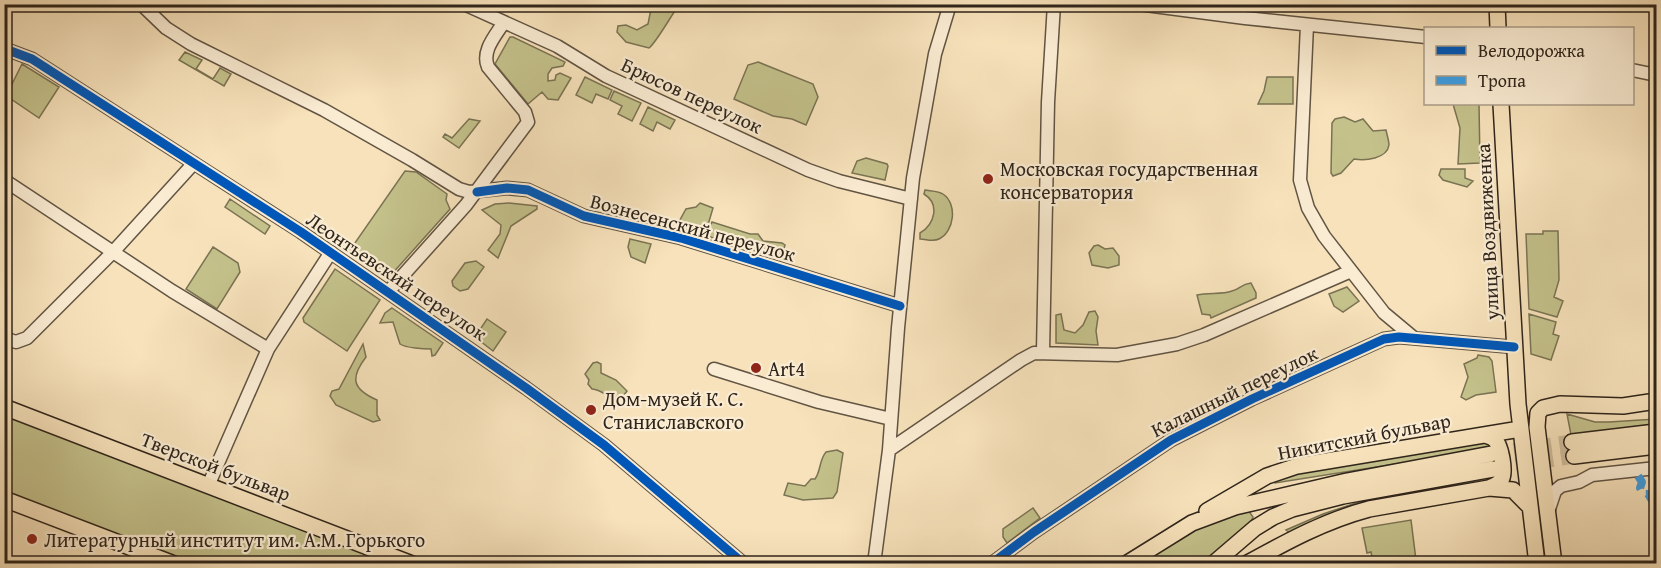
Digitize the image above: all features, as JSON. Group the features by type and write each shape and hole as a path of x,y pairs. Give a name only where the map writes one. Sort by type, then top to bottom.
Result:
{"main road":[{"path":"1497,4 1498,27"},
{"name":"улица Воздвиженка","path":"1501,105 1520,429 1538,564"},
{"path":"1554,564 1537,427 1538,413 1551,405 1623,406 1656,401"},
{"name":"Тверской бульвар","path":"4,407 412,564"},
{"name":"Никитский бульвар","path":"1126,564 1227,498 1267,476 1313,463 1520,429"},
{"path":"1656,432 1573,449 1656,446"},
{"path":"1485,435 1494,438 1502,456 1503,478 1490,488"},
{"name":"Никитский бульвар","path":"1192,523 1235,507 1347,481 1492,461 1292,509 1255,528 1213,564"},
{"path":"1267,476 1261,483 1264,492 1291,493"},
{"path":"1246,564 1307,531 1369,509 1490,488 1513,490 1529,506"},
{"path":"4,499 167,562"},
{"path":"1292,509 1278,522 1279,531 1287,536 1307,531"}],"street":[{"name":"Вознесенский переулок","path":"141,4 166,28 191,45 324,110 459,189 477,192 507,188 528,190 584,216 681,238 900,306"},
{"name":"Брюсов переулок","path":"464,4 557,46 606,76 808,170 839,181 911,199"},
{"path":"874,564 889,450 900,306 920,129 935,54 950,4"},
{"path":"1043,352 1048,102 1054,4"},
{"path":"1138,4 1424,38"},
{"path":"388,292 477,192 528,122 525,112 488,67 485,59 487,51 504,22"},
{"path":"1307,25 1301,187 1315,222 1351,271 1384,313 1414,338"},
{"name":"Леонтьевский переулок","path":"8,50 32,59 331,252 526,387 604,445 744,564"},
{"path":"1634,70 1656,75"},
{"path":"4,338 16,342 25,339 113,252 194,163"},
{"path":"4,180 207,312 268,348"},
{"path":"208,486 268,348 331,252"},
{"path":"889,450 1034,353 1117,355 1168,346 1204,335 1351,271"},
{"name":"Калашный переулок","path":"991,564 1034,532 1188,429 1384,339 1399,337 1514,347"},
{"path":"714,369 819,402 891,418"},
{"path":"1547,516 1552,495 1558,488 1579,482 1592,475 1636,473 1656,468"}],"shaded area":[{"path":"652,4 679,5 649,48 626,42 617,32 618,26 626,25 637,30 648,24"},
{"path":"510,37 565,62 563,66 552,68 548,74 548,81 555,80 556,75 560,73 571,78 558,100 548,99 542,92 528,104 495,64"},
{"path":"185,52 202,60 196,69 213,79 220,68 231,74 224,86 179,60"},
{"path":"758,62 813,84 818,97 806,125 792,119 773,116 734,99 748,65"},
{"path":"22,64 59,87 39,118 11,99 9,90"},
{"path":"585,77 612,90 608,99 596,94 592,103 576,95"},
{"path":"1267,77 1293,77 1293,104 1258,104"},
{"path":"614,91 641,103 632,121 618,114 622,106 610,100"},
{"path":"1453,105 1479,105 1480,163 1458,164 1460,128"},
{"path":"648,107 675,120 670,129 657,122 653,131 640,124"},
{"path":"1344,117 1355,122 1363,119 1373,131 1386,130 1389,145 1380,156 1364,160 1354,159 1341,173 1333,176 1331,173 1332,123 1335,119"},
{"path":"469,119 480,121 459,148 443,137 445,134 452,138"},
{"path":"866,158 887,164 885,180 852,173 857,161"},
{"path":"1441,169 1465,169 1465,178 1473,181 1467,187 1443,180 1439,175"},
{"path":"405,171 416,172 447,194 446,200 450,209 391,275 384,275 350,250"},
{"path":"925,190 941,193 951,204 951,224 944,235 937,240 920,239 920,233 929,225 934,214 932,203 924,194"},
{"path":"230,199 270,226 265,234 225,207"},
{"path":"700,203 713,208 705,235 676,227 686,209 696,207"},
{"path":"495,204 537,206 537,209 511,226 498,258 488,250 500,234 501,225 482,210"},
{"path":"712,222 750,234 758,234 763,241 782,243 785,245 781,259 707,236"},
{"path":"1543,231 1558,231 1559,280 1554,297 1563,301 1557,317 1529,309 1526,234 1543,234"},
{"path":"630,239 651,244 645,263 631,257 628,247"},
{"path":"1098,245 1105,249 1113,248 1119,256 1119,265 1108,268 1092,265 1089,253 1094,246"},
{"path":"213,247 238,263 240,272 217,309 186,289"},
{"path":"476,261 484,267 468,289 460,291 453,286 452,281 465,263"},
{"path":"335,269 380,300 347,351 304,322 303,318"},
{"path":"1251,283 1256,298 1211,318 1210,315 1202,314 1197,295 1228,292"},
{"path":"1347,287 1359,301 1343,312 1334,306 1329,294"},
{"path":"392,308 443,343 435,355 432,356 431,349 400,344 393,322 380,323 385,313"},
{"path":"1095,311 1098,317 1096,331 1098,345 1056,343 1056,315 1061,314 1064,330 1075,333 1083,325 1089,312"},
{"path":"1529,314 1556,322 1553,334 1559,336 1551,360 1531,354"},
{"path":"487,319 506,332 493,351 475,337"},
{"path":"363,344 366,357 357,371 356,382 362,392 377,400 377,415 380,420 373,422 336,405 330,396 332,391 339,389"},
{"path":"1478,355 1489,357 1492,361 1496,392 1476,395 1466,400 1461,397 1468,377 1464,364 1477,358"},
{"path":"593,363 601,364 601,373 616,380 627,391 623,396 615,399 592,389 588,384 589,380 585,374"},
{"path":"1567,414 1595,422 1656,419 1656,424 1571,435"},
{"path":"4,415 390,563 193,563 6,492 4,491"},
{"path":"1486,442 1496,448 1496,480 1290,533 1286,530 1362,501 1494,477 1490,449 1275,483 1273,481 1292,474"},
{"path":"837,450 843,453 837,492 833,498 803,500 784,495 788,483 805,486 811,479 815,479 826,452"},
{"path":"1033,508 1040,518 1007,543 1003,537 1003,529"},
{"path":"1248,510 1253,517 1250,523 1202,563 1138,564 1204,524"},
{"path":"1411,520 1418,563 1373,563 1371,552 1367,553 1362,528"}],"tunnel":[{"path":"1491,454 1572,442"},
{"path":"1493,469 1574,456"}],"marked path":[{"path":"1638,476 1642,482 1640,488 1643,494 1648,494 1656,507"}],"cycle path":[{"path":"4,46 8,50 32,59 301,232 526,388 604,445 744,564"},
{"path":"477,192 507,188 528,190 584,216 681,238 900,306"},
{"path":"991,564 1034,532 1171,440 1252,399 1384,339 1399,337 1514,347"}],"place":[{"name":"Московская государственная консерватория","path":"988,179"},
{"name":"Art4","path":"756,368"},
{"name":"Дом-музей К. С. Станиславского","path":"591,410"},
{"name":"Литературный институт им. А.М. Горького","path":"32,539"}]}
